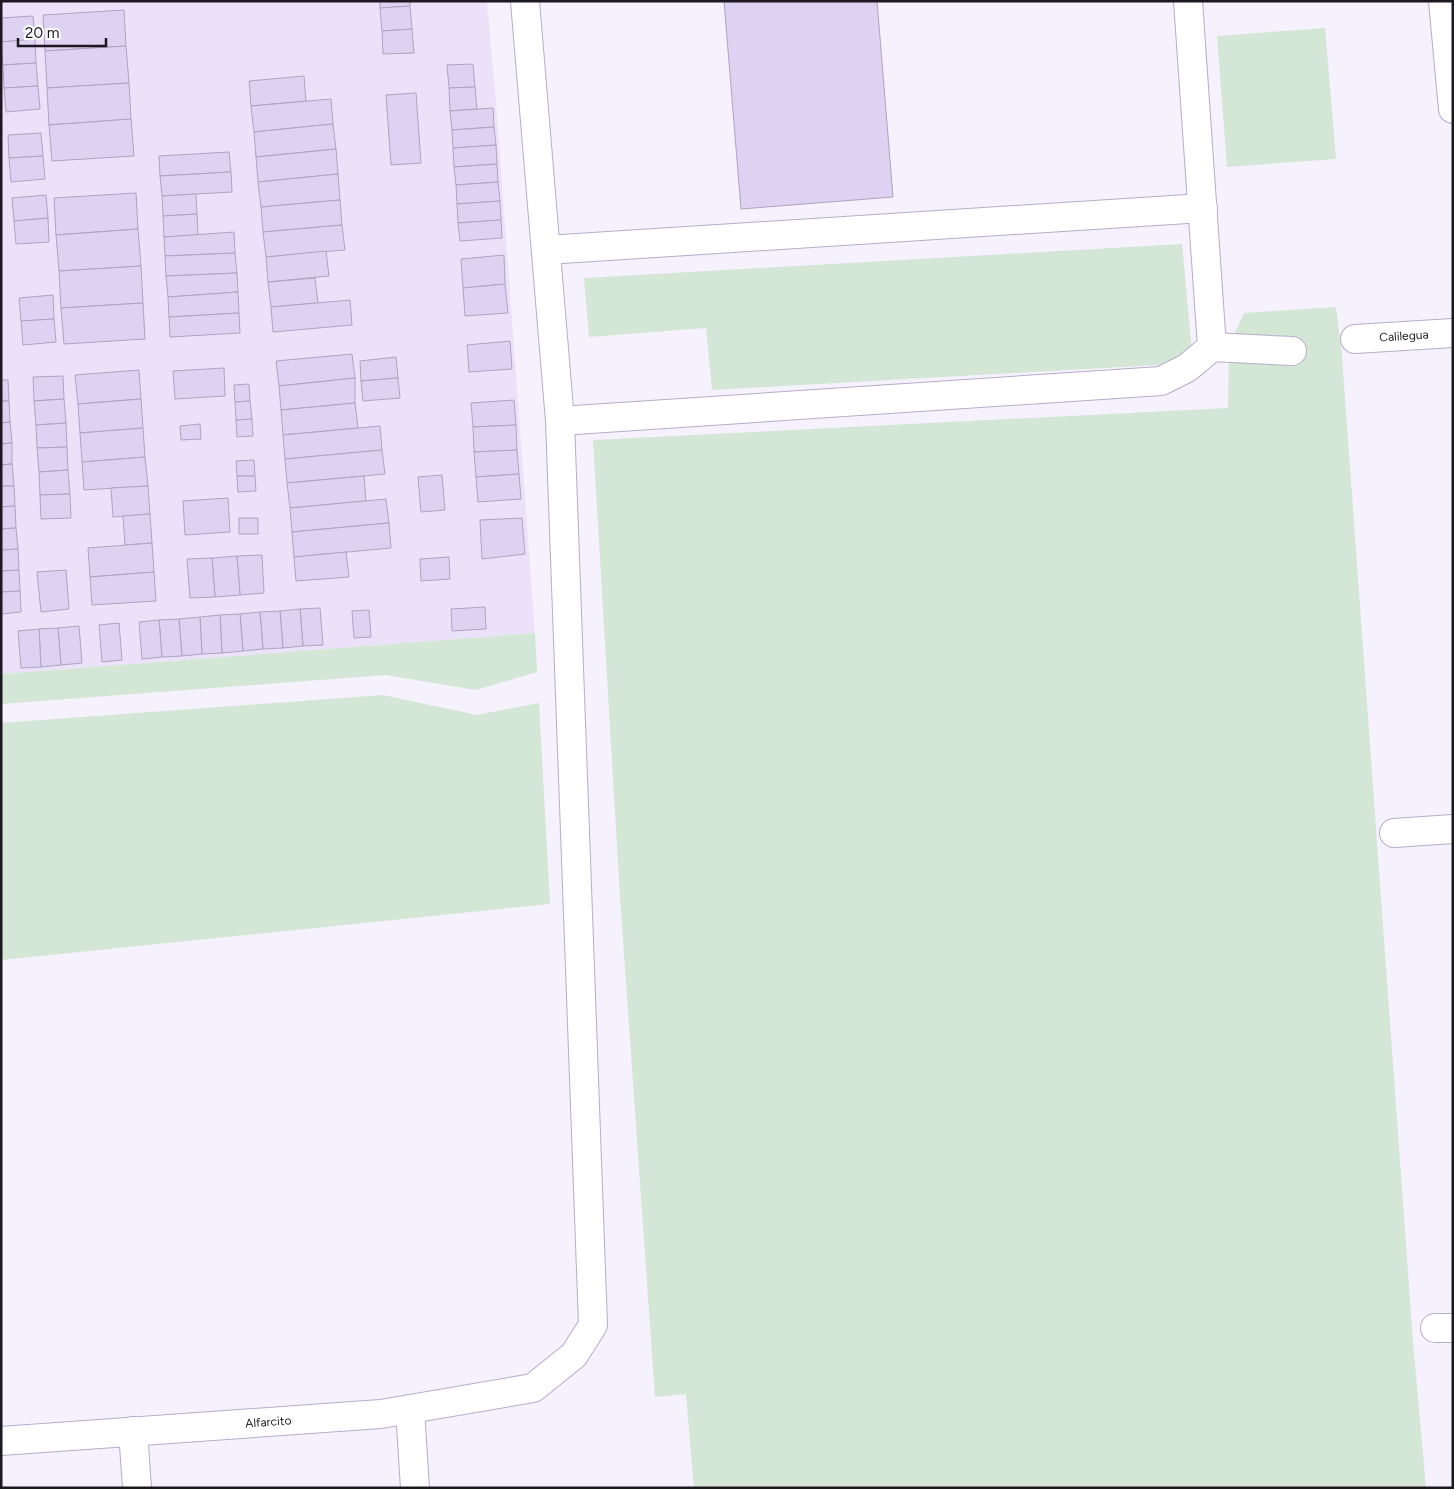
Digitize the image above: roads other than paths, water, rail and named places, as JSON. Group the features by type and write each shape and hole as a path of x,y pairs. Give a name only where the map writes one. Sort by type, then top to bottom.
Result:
{"street":[{"path":"525,1 560,421 1161,380 1187,368 1212,347 1292,351"},
{"path":"1188,1 1212,347"},
{"path":"1443,1 1453,109"},
{"path":"546,250 1203,208"},
{"name":"Calilegua","path":"1355,339 1453,333"},
{"name":"Alfarcito","path":"1,1441 381,1414 533,1388 574,1355 593,1326 560,421"},
{"path":"1394,834 1453,829"},
{"path":"410,1409 415,1488"},
{"path":"132,1431 137,1488"}]}
